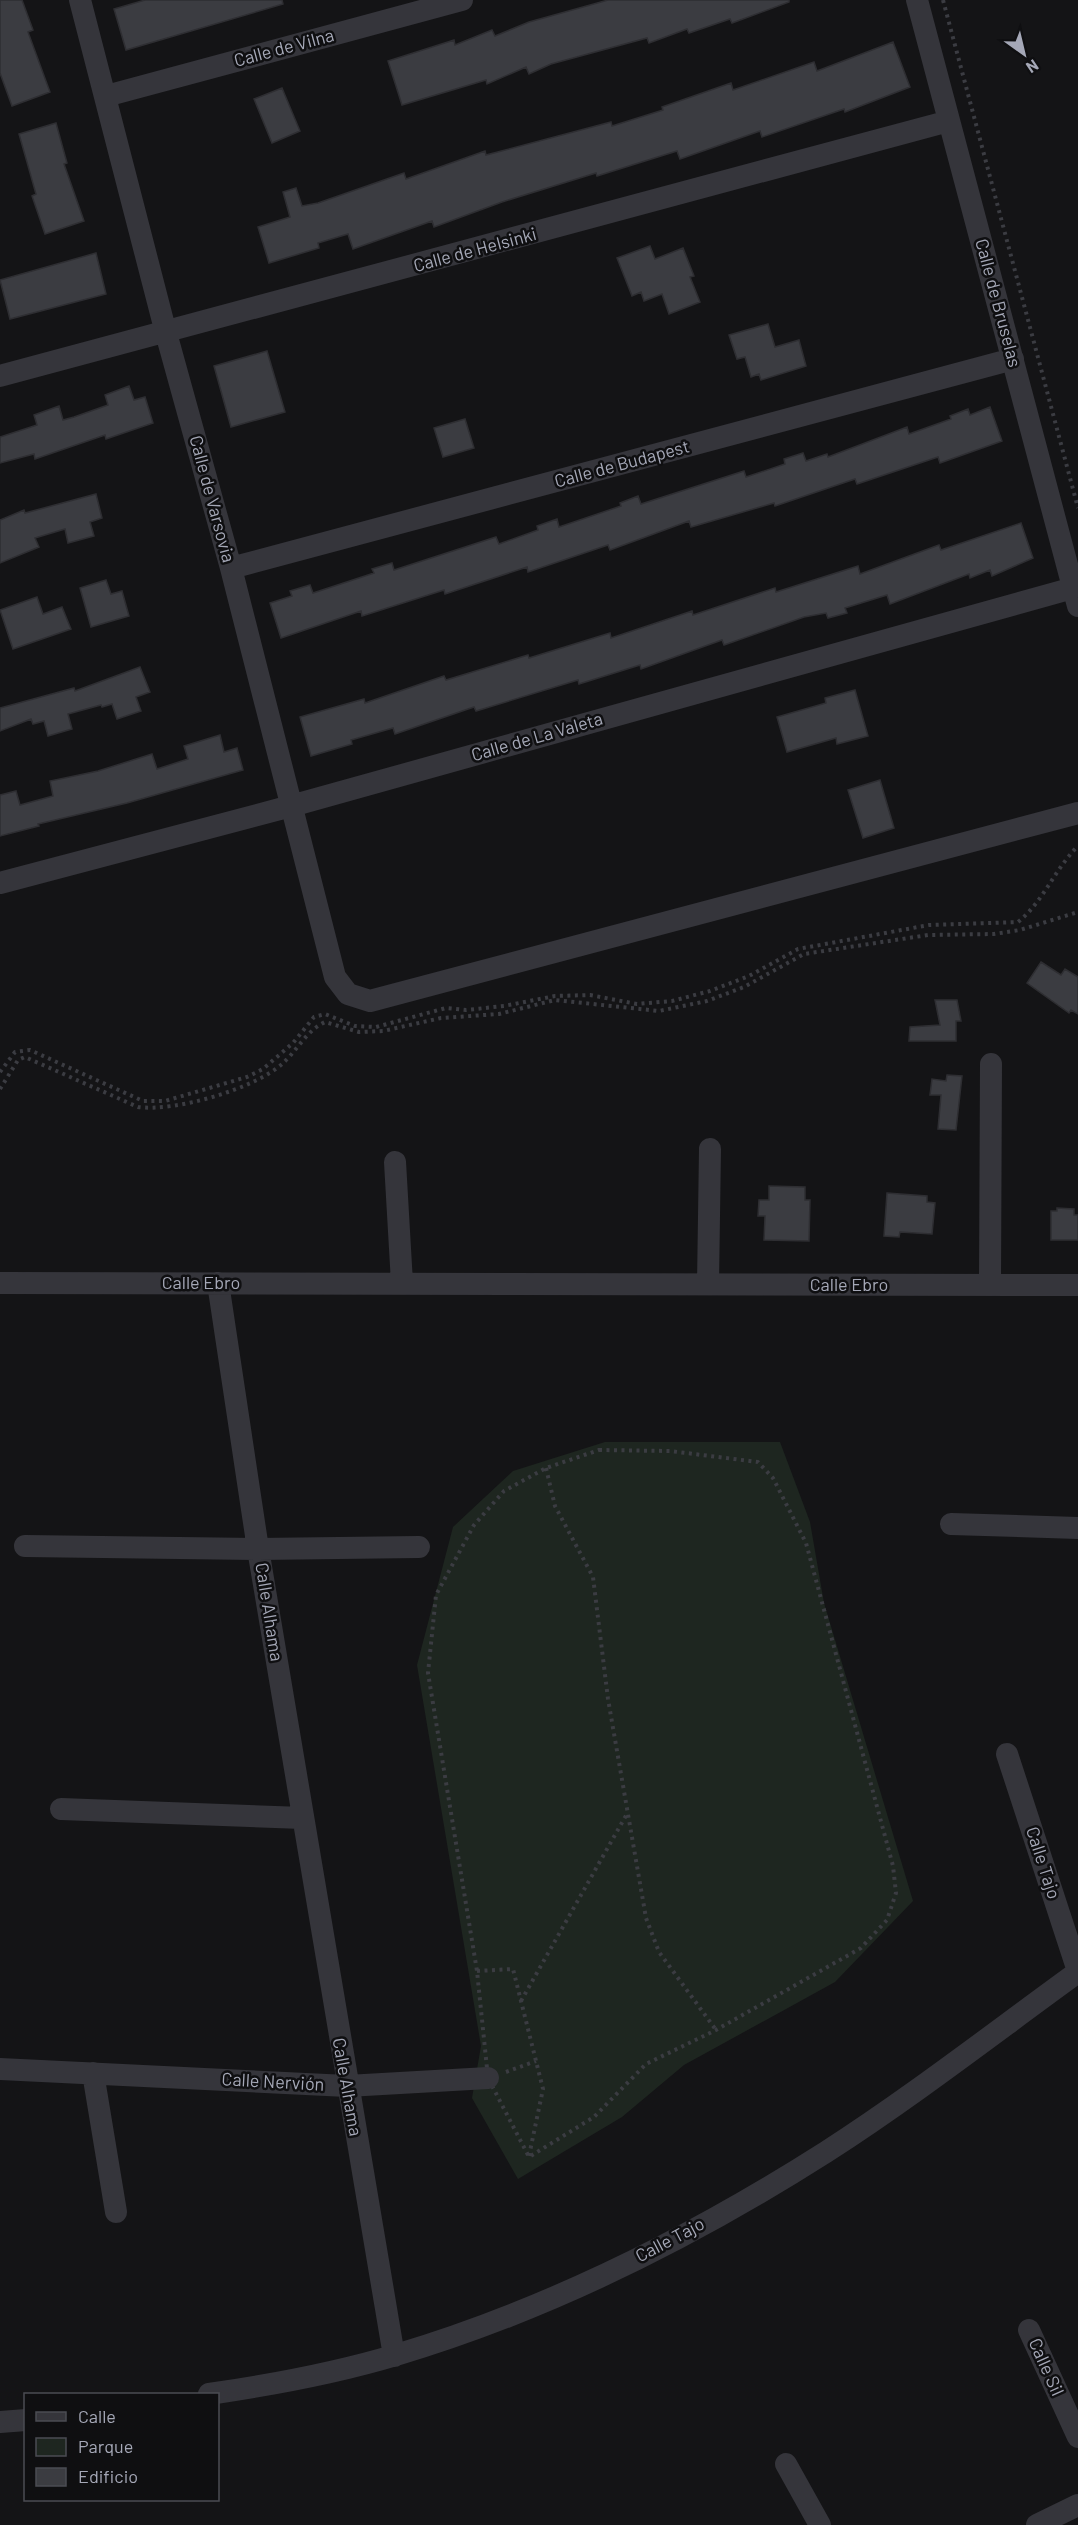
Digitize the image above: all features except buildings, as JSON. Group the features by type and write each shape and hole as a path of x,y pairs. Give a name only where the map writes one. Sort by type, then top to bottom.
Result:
{"street":[{"name":"Calle de Varsovia","path":"80,0 166,333 231,568 335,977 348,994 370,1001 1078,813"},
{"name":"Calle de Vilna","path":"106,96 462,0"},
{"name":"Calle de Bruselas","path":"917,0 1076,597"},
{"name":"Calle de Helsinki","path":"0,376 949,121"},
{"name":"Calle de Budapest","path":"231,568 1013,359"},
{"name":"Calle de La Valeta","path":"0,883 1076,597"},
{"path":"990,1284 991,1064"},
{"path":"708,1284 710,1149"},
{"path":"395,1162 402,1283"},
{"name":"Calle Ebro","path":"0,1282 1078,1285"},
{"name":"Calle Alhama","path":"218,1283 258,1549 394,2356"},
{"name":"Calle Ebro","path":"1052,1286 1078,1293"},
{"path":"951,1524 1078,1528"},
{"name":"Calle Alhama","path":"25,1546 258,1549 419,1546"},
{"name":"Calle Tajo","path":"216,2393 261,2386 394,2356 446,2338 600,2276 738,2204 827,2151 1078,1971 1007,1754"},
{"path":"61,1809 303,1818"},
{"name":"Calle Nervión","path":"0,2069 347,2086 488,2078"},
{"path":"93,2073 116,2212"},
{"name":"Calle Sil","path":"1029,2330 1078,2437"},
{"path":"0,2422 24,2420"},
{"path":"786,2464 820,2525"},
{"path":"1037,2525 1078,2505"}],"path":[{"path":"943,0 1078,508"},
{"path":"0,1072 15,1052 30,1050 142,1101 165,1101 247,1077 263,1069 293,1043 314,1017 326,1014 355,1026 376,1027 446,1008 466,1010 504,1006 555,996 590,995 637,1004 672,1001 711,991 749,976 798,949 929,925 1018,922 1037,904 1062,862 1078,846"},
{"path":"0,1089 18,1060 25,1058 138,1107 156,1110 253,1084 272,1073 319,1025 325,1022 359,1032 383,1031 441,1018 499,1014 555,1000 659,1011 707,1001 744,987 804,954 928,935 1002,933 1078,912"},
{"path":"599,1450 670,1451 758,1462 773,1478 806,1543 893,1866 896,1893 887,1920 861,1948 716,2030 646,2064 594,2116 529,2157 488,2078 477,1971 428,1673 436,1595 474,1525 504,1491 546,1468 599,1450"},
{"path":"546,1468 555,1506 593,1577 608,1698 646,1918 659,1952 716,2030"},
{"path":"521,2001 629,1811"},
{"path":"477,1971 513,1970 543,2089 529,2157"},
{"path":"488,2078 536,2061"}],"green space":[{"path":"605,1442 780,1442 810,1522 824,1603 913,1901 835,1982 684,2065 622,2117 518,2179 472,2098 481,2046 417,1665 453,1527 513,1471"}]}
